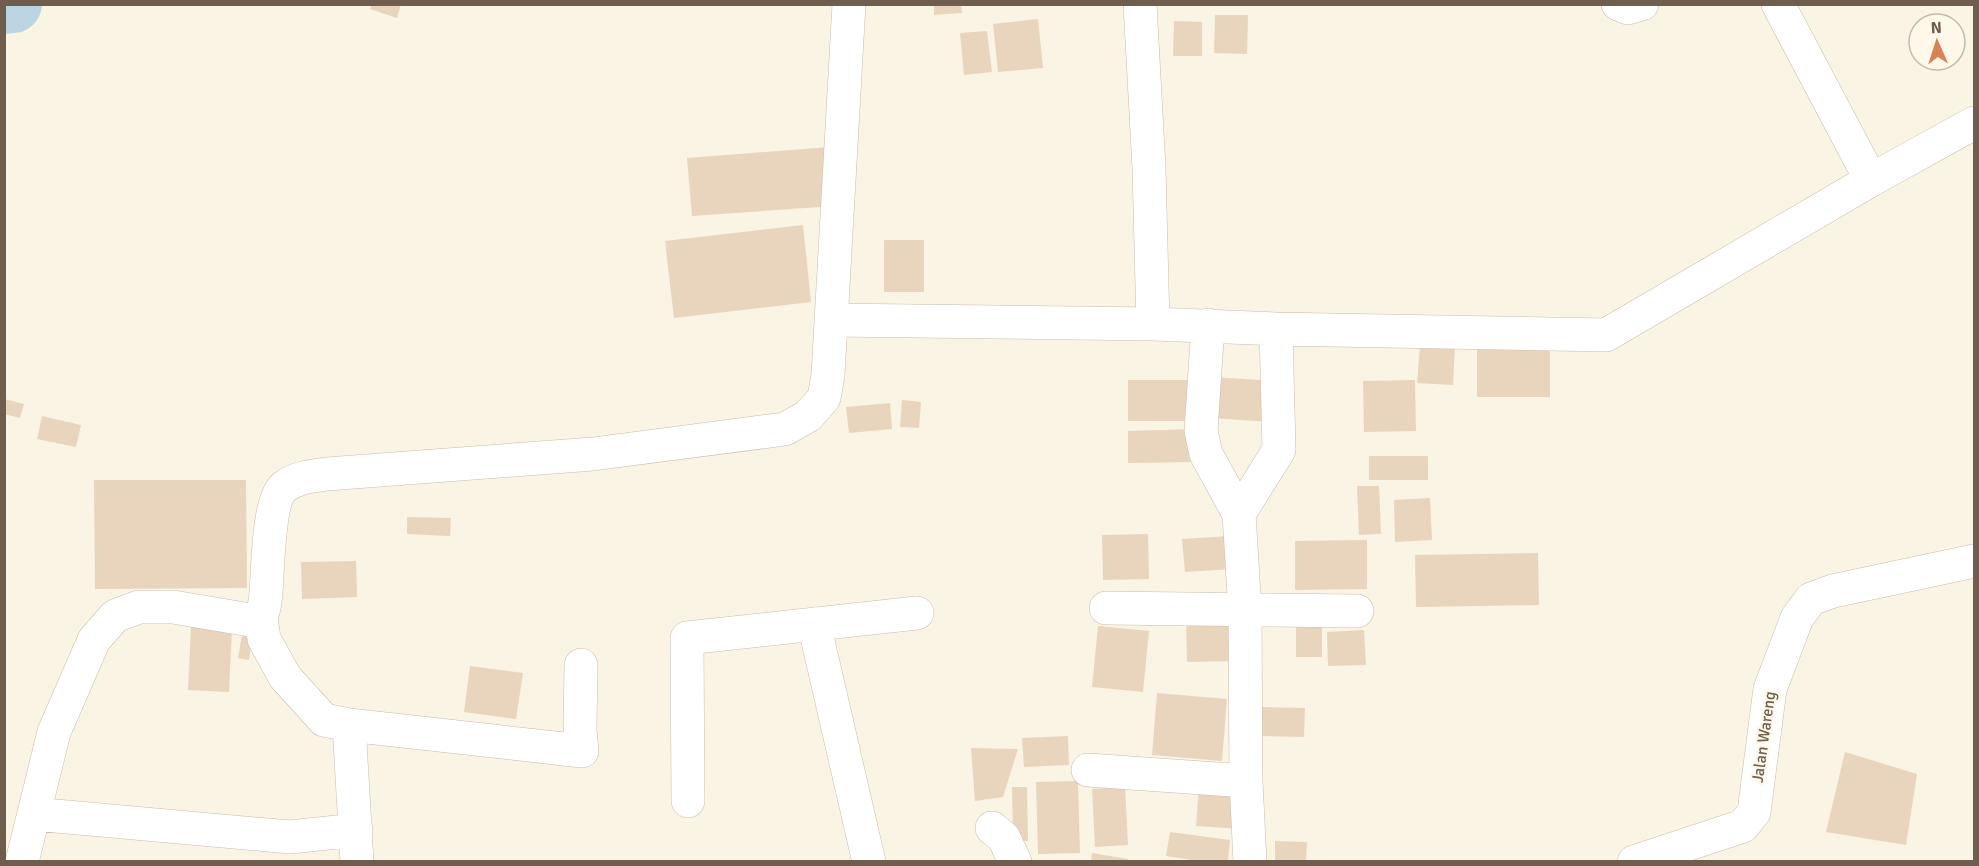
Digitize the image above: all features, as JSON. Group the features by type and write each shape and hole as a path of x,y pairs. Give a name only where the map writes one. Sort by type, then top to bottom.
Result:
{"street":[{"path":"581,665 582,751 349,725 324,720 285,677 264,639 261,617 265,603 276,497 283,488 302,477 593,454 785,429 808,416 824,398 828,375 849,4"},
{"path":"1140,4 1149,168 1153,324"},
{"path":"1618,4 1628,8 1642,4"},
{"path":"1778,4 1871,180"},
{"path":"832,320 1208,325 1276,329 1606,335 1871,180 1974,123"},
{"path":"1208,325 1201,430 1206,454 1239,514 1245,611 1246,781 1250,861"},
{"path":"1239,514 1280,450 1276,329"},
{"name":"Jalan Wareng","path":"1634,861 1743,826 1754,812 1770,689 1797,618 1811,599 1833,591 1974,561"},
{"path":"22,861 54,732 94,640 115,616 139,607 173,607 256,621 261,617"},
{"path":"1106,608 1357,611"},
{"path":"688,801 687,638 917,613"},
{"path":"814,624 869,861"},
{"path":"34,814 290,837 357,846 349,725"},
{"path":"1088,770 1246,781"},
{"path":"992,828 1004,838 1015,861"}],"building":[{"path":"372,4 401,4 397,18 370,9"},
{"path":"934,4 961,4 962,13 934,15"},
{"path":"1215,15 1248,15 1247,54 1214,53"},
{"path":"1038,19 1043,68 998,72 993,24"},
{"path":"1174,21 1202,22 1202,56 1173,56"},
{"path":"987,31 992,72 964,75 960,33"},
{"path":"830,147 834,206 692,216 687,158"},
{"path":"803,225 811,302 674,318 665,241"},
{"path":"884,240 924,240 924,292 884,292"},
{"path":"1477,343 1550,343 1550,397 1477,397"},
{"path":"1420,345 1455,347 1453,385 1417,383"},
{"path":"1213,377 1275,381 1272,422 1211,418"},
{"path":"1128,380 1194,380 1194,421 1128,421"},
{"path":"1415,380 1416,431 1364,432 1363,381"},
{"path":"4,399 24,404 20,418 4,414"},
{"path":"902,400 921,402 919,428 900,427"},
{"path":"890,403 892,429 849,433 846,407"},
{"path":"42,416 81,425 76,447 37,439"},
{"path":"1193,429 1194,462 1128,463 1128,431"},
{"path":"1369,456 1428,456 1428,480 1369,480"},
{"path":"94,480 246,480 247,588 95,589"},
{"path":"1357,486 1379,486 1381,534 1359,535"},
{"path":"1430,498 1432,540 1395,542 1394,500"},
{"path":"407,517 451,518 450,536 407,534"},
{"path":"1148,534 1149,579 1103,580 1102,535"},
{"path":"1231,536 1233,569 1185,572 1182,539"},
{"path":"1367,540 1367,589 1295,590 1295,541"},
{"path":"1538,553 1539,605 1416,607 1415,555"},
{"path":"356,561 357,597 302,599 301,562"},
{"path":"1235,616 1235,661 1187,662 1186,617"},
{"path":"1296,625 1322,625 1322,657 1296,657"},
{"path":"1098,626 1149,631 1143,692 1092,687"},
{"path":"191,627 232,629 229,692 188,690"},
{"path":"243,629 253,630 249,660 238,658"},
{"path":"1364,630 1366,665 1328,666 1327,632"},
{"path":"470,666 523,673 516,719 464,712"},
{"path":"1157,693 1227,699 1222,761 1152,755"},
{"path":"1262,707 1305,708 1304,737 1261,736"},
{"path":"1068,736 1069,765 1024,767 1022,738"},
{"path":"971,748 1018,749 1003,797 975,801"},
{"path":"1845,752 1917,774 1906,845 1826,832"},
{"path":"1078,781 1080,853 1038,854 1036,782"},
{"path":"1199,785 1245,788 1242,829 1196,826"},
{"path":"1012,787 1027,787 1028,841 1013,841"},
{"path":"1125,787 1128,845 1095,847 1092,789"},
{"path":"1170,832 1230,840 1228,862 1205,862 1166,856"},
{"path":"1275,841 1307,842 1306,862 1275,862"},
{"path":"1092,853 1128,859 1127,862 1091,862"}],"waterway":[{"path":"4,5 13,4"}]}
